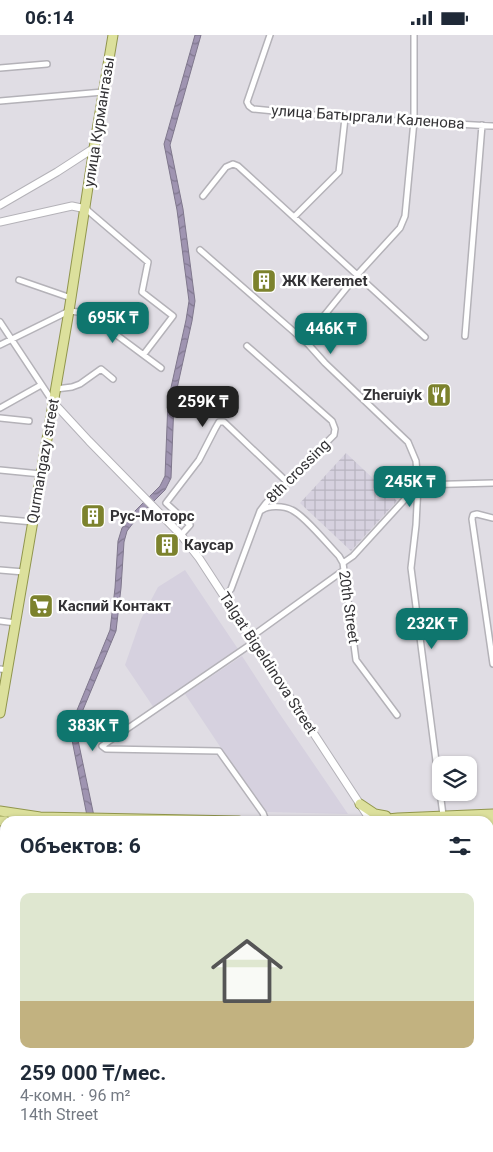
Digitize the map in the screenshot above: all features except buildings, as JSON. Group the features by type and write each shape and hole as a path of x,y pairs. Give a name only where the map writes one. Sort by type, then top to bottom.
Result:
{"main road":[{"name":"улица Курмангазы","path":"86,209 113,35"},
{"name":"Qurmangazy street","path":"0,713 4,670 16,623 86,209"},
{"path":"360,804 375,815 386,816"},
{"path":"0,811 33,816"},
{"path":"420,816 493,814"}],"street":[{"name":"улица Батыргали Каленова","path":"270,35 247,102 249,107 253,109 345,118 493,126"},
{"path":"308,344 310,333 357,275 400,228 405,216 414,121 414,35"},
{"path":"0,68 48,63"},
{"path":"0,101 103,92"},
{"path":"294,217 339,172 345,118"},
{"path":"465,336 482,125"},
{"path":"0,205 94,148"},
{"path":"203,196 226,167 233,164 238,166 425,337"},
{"path":"0,222 72,206 86,209 148,262 142,292 173,316 144,354"},
{"path":"200,250 308,344 325,363 408,442 416,461 418,485 411,568 443,815"},
{"path":"19,280 71,298"},
{"path":"0,345 69,311 87,313 161,368"},
{"path":"0,322 53,402"},
{"name":"8th crossing","path":"225,596 231,589 260,511 286,481 334,435 335,429 332,421 247,346"},
{"path":"56,389 80,384 101,369 112,379"},
{"path":"0,408 41,385"},
{"name":"Talgat Bigeldinova Street","path":"53,402 181,535 199,558 368,816"},
{"path":"0,418 29,421"},
{"path":"181,535 190,525 166,503 199,460 220,422 224,422 286,481"},
{"path":"0,470 41,475"},
{"path":"343,563 353,556 418,485 493,483"},
{"name":"20th Street","path":"260,511 266,507 291,509 332,549 343,563 356,660 396,715"},
{"path":"493,518 477,514 473,515 472,519 493,664"},
{"path":"0,519 33,522"},
{"path":"0,570 24,572"},
{"path":"264,816 219,751 106,749 102,746 252,639 344,570"},
{"path":"0,621 16,623"}],"shaded area":[{"path":"346,453 397,501 351,551 300,503"},
{"path":"185,570 238,649 154,708 125,665 141,619 158,587"},
{"path":"242,656 348,814 266,812 221,748 185,694"}],"water":[{"path":"195,35 201,35 170,145 183,209 195,301 174,402 171,478 165,490 137,518 127,531 124,542 116,631 80,717 78,740 94,816 87,816 72,740 75,715 110,630 118,541 122,528 132,514 160,486 165,476 168,401 189,301 177,210 164,144"}],"place":[{"name":"ЖК Keremet","path":"264,281"},
{"name":"Zheruiyk","path":"439,395"},
{"name":"Рус-Моторс","path":"93,516"},
{"name":"Каусар","path":"167,545"},
{"name":"Каспий Контакт","path":"41,606"}]}
